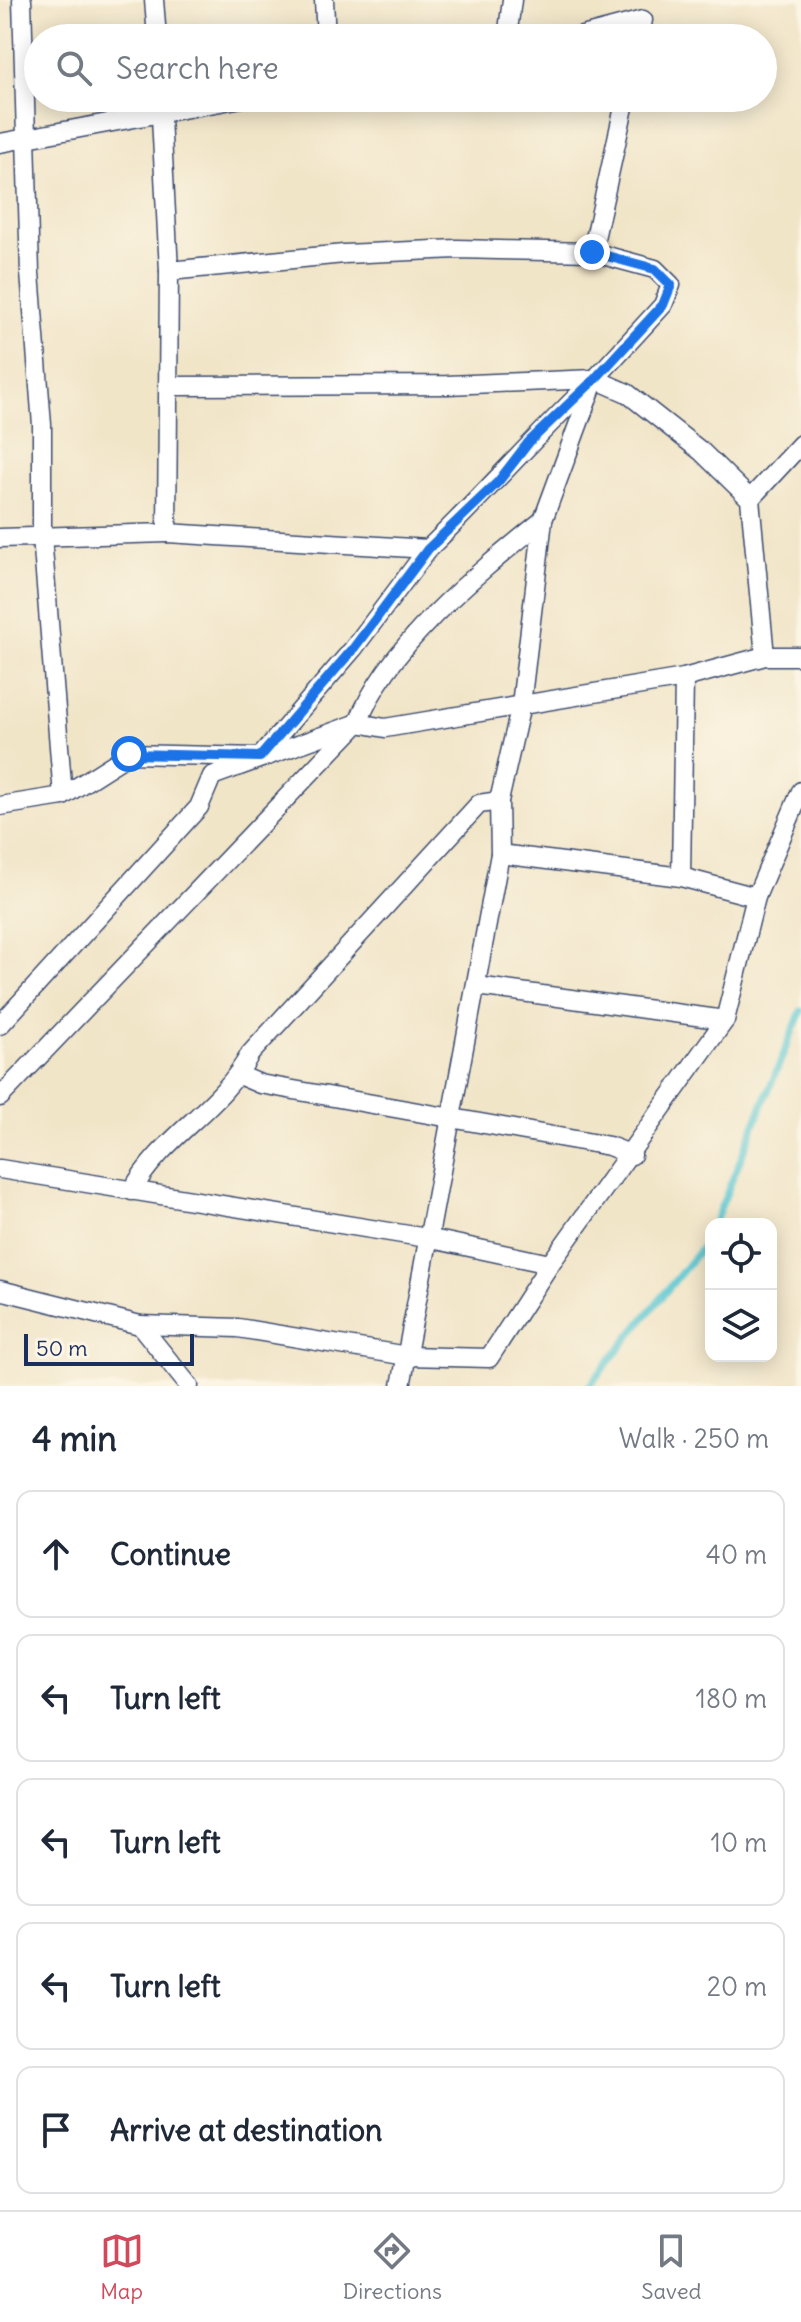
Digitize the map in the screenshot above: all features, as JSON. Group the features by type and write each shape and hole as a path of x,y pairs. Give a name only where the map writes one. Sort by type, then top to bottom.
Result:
{"street":[{"path":"22,0 24,70"},
{"path":"154,0 156,24"},
{"path":"324,0 325,24"},
{"path":"509,24 512,0"},
{"path":"642,24 647,0"},
{"path":"25,112 30,273 42,425 42,536 63,796"},
{"path":"0,143 26,140 137,112"},
{"path":"161,112 169,271 167,533"},
{"path":"592,252 623,112"},
{"path":"169,271 344,254 457,249 592,252 655,269 671,285 663,305 595,379 529,442 498,482 428,549 353,649 260,757"},
{"path":"401,1386 500,854 499,801 521,705 543,520 595,379"},
{"path":"169,386 447,385 595,379 627,393 702,452 750,499 765,656"},
{"path":"750,499 801,444"},
{"path":"0,1097 358,723 368,698 430,621 463,586 543,520"},
{"path":"0,538 167,533 428,549"},
{"path":"0,1025 199,807 212,776 358,723 385,728 684,678 765,656 801,656"},
{"path":"681,877 684,678"},
{"path":"0,806 63,796 129,754 260,757"},
{"path":"0,1290 140,1325 238,1328 407,1356 489,1358 550,1264 632,1155 725,1020 756,897 801,791"},
{"path":"132,1191 145,1166 239,1075 250,1054 479,804 499,801"},
{"path":"500,854 681,877 756,897"},
{"path":"477,986 725,1020"},
{"path":"0,1003 21,1002"},
{"path":"239,1075 260,1084 609,1146 632,1155"},
{"path":"0,1169 427,1238 550,1264"},
{"path":"140,1325 189,1386"}],"waterway":[{"path":"716,1218 801,1011"},
{"path":"589,1386 705,1243"}],"route":[{"path":"129,754 260,757 353,649 428,549 498,482 529,442 595,379 663,305 671,285 655,269 592,252"}]}
